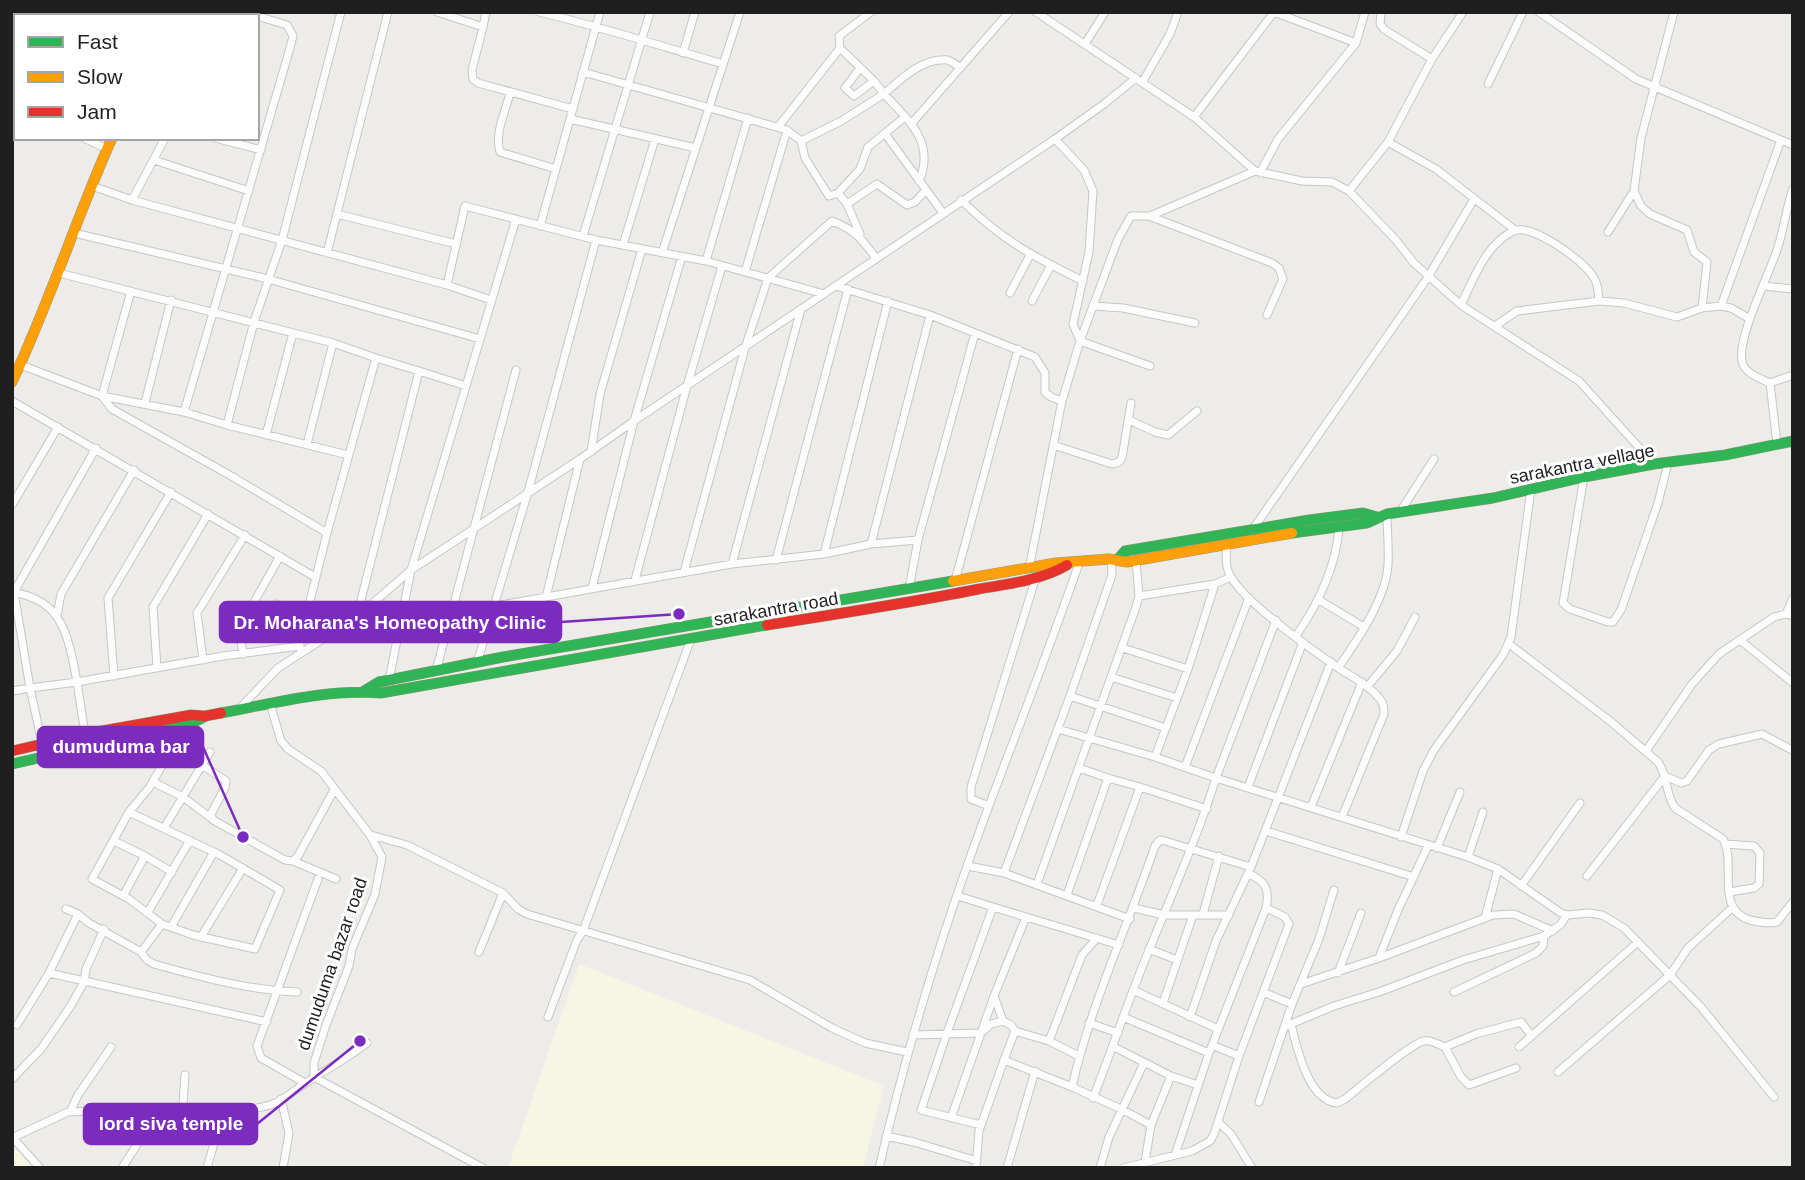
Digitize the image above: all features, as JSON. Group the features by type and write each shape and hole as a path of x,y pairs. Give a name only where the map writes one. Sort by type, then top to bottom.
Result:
{"street":[{"path":"227,425 254,322 282,240 341,12"},
{"path":"327,253 388,12"},
{"path":"486,12 471,76 478,83 573,109"},
{"path":"539,12 723,64"},
{"path":"540,226 600,12"},
{"path":"583,236 650,12"},
{"path":"683,53 695,12"},
{"path":"662,253 740,12"},
{"path":"871,12 839,36 840,48 874,81 919,133 923,168 919,181"},
{"path":"912,123 1009,12"},
{"path":"1036,12 1194,117 1257,172 1302,181 1332,182 1349,191 1428,277 1461,305 1579,381 1654,464"},
{"path":"1085,44 1105,12"},
{"path":"238,710 266,679 300,649 357,617 411,570 591,452 1055,139 1139,79 1170,34 1178,12"},
{"path":"1194,117 1274,12 1356,43"},
{"path":"1149,216 1257,172 1278,139 1356,43 1365,12"},
{"path":"1381,12 1380,24 1385,30 1432,59"},
{"path":"1349,191 1388,142 1432,59 1462,12"},
{"path":"1488,83 1523,12"},
{"path":"1539,12 1636,79 1793,145"},
{"path":"1608,232 1634,191 1641,138 1674,12"},
{"path":"435,13 483,27"},
{"path":"184,412 293,36 287,25 259,17"},
{"path":"778,127 840,48"},
{"path":"801,141 841,121 884,94 904,76 930,63 948,60 960,67"},
{"path":"860,68 845,88 854,96 874,81"},
{"path":"583,72 787,130 801,141 805,158 829,196 838,193 860,169 868,147 905,117"},
{"path":"510,93 500,131 500,152 556,169"},
{"path":"706,261 748,118"},
{"path":"570,119 695,148"},
{"path":"745,272 787,130"},
{"path":"886,135 943,213"},
{"path":"623,245 655,138"},
{"path":"1055,139 1084,170 1093,191 1090,252 1073,324 1080,341 1150,366"},
{"path":"88,140 107,149"},
{"path":"12,382 60,273 111,140"},
{"path":"132,200 164,140"},
{"path":"223,140 261,150"},
{"path":"1721,306 1781,140"},
{"path":"1388,142 1436,169 1515,230 1533,231 1570,254 1594,277 1599,301"},
{"path":"154,160 249,191"},
{"path":"847,204 877,184 907,205 915,202 925,191"},
{"path":"92,186 132,200 447,285 491,300"},
{"path":"1793,189 1778,245 1750,319 1741,354 1742,364 1747,371 1770,383 1793,375"},
{"path":"1634,191 1641,206 1650,214 1687,230 1694,252 1707,262 1702,308"},
{"path":"838,193 847,204 861,238"},
{"path":"1253,529 1428,277 1474,199"},
{"path":"961,200 988,226 1030,255 1083,281"},
{"path":"447,285 465,206 596,240 706,261 824,294"},
{"path":"337,214 456,244"},
{"path":"989,806 971,799 971,787 1032,573 1062,401 1080,341 1124,225 1131,216 1149,216 1263,258 1279,268 1282,285 1267,315"},
{"path":"389,680 411,570 516,219"},
{"path":"684,572 745,348 768,278 832,221 851,229 876,258"},
{"path":"1461,305 1489,253 1499,241 1515,230"},
{"path":"74,233 268,279 480,339"},
{"path":"477,663 528,492 596,240"},
{"path":"591,452 600,394 642,249"},
{"path":"1010,293 1030,255"},
{"path":"592,588 634,421 682,256"},
{"path":"1032,302 1051,265"},
{"path":"635,580 722,266"},
{"path":"60,273 333,343 466,386"},
{"path":"836,286 930,315 1017,349 1040,363 1045,373 1045,391 1051,397 1062,401"},
{"path":"1764,286 1793,289"},
{"path":"776,560 848,289"},
{"path":"102,396 131,290"},
{"path":"145,402 171,300"},
{"path":"824,554 888,301"},
{"path":"1494,326 1517,311 1599,301 1624,303 1677,317 1702,308 1721,306 1731,308 1750,319"},
{"path":"1093,306 1123,308 1195,323"},
{"path":"732,564 801,309"},
{"path":"871,544 930,315"},
{"path":"909,589 918,540 975,332"},
{"path":"267,435 293,333"},
{"path":"307,444 333,343"},
{"path":"955,581 1017,349"},
{"path":"300,649 300,635 315,577 376,358"},
{"path":"21,365 102,396 145,402 348,455"},
{"path":"357,617 419,370"},
{"path":"436,671 516,370"},
{"path":"1770,383 1777,444"},
{"path":"102,396 112,409 327,533"},
{"path":"12,401 315,577"},
{"path":"1054,445 1112,464 1118,463 1122,459 1131,403"},
{"path":"1129,420 1168,435 1197,411"},
{"path":"12,505 58,427"},
{"name":"sarakantra vellage","path":"1138,548 1363,513 1382,515 1493,498 1584,477 1654,464 1726,455 1793,441"},
{"path":"42,743 13,591 96,448"},
{"path":"546,597 580,459"},
{"path":"1401,512 1434,459"},
{"path":"1584,477 1563,603 1570,609 1613,622 1621,610 1658,503 1668,463"},
{"path":"57,616 61,594 134,470"},
{"path":"1401,837 1423,771 1434,750 1508,645 1518,603 1531,489"},
{"path":"114,676 108,598 171,492"},
{"path":"157,668 153,607 208,514"},
{"path":"1338,668 1364,627 1386,578 1388,565 1382,515"},
{"name":"sarakantra vellage","path":"1115,559 1127,562 1284,534 1339,528 1367,523 1382,515"},
{"path":"1296,636 1319,600 1331,568 1339,528"},
{"path":"203,660 197,613 245,535"},
{"path":"495,606 732,564 918,540"},
{"path":"1227,545 1226,565 1231,577 1250,598 1303,642 1365,685 1381,700 1384,707 1384,714 1342,817"},
{"name":"sarakantra road","path":"364,691 379,682 477,663 955,581 1057,571 1073,564 1115,559 1125,551 1138,548"},
{"path":"243,654 239,629 280,556"},
{"path":"1004,873 1070,696 1112,575 1115,559"},
{"path":"1037,884 1123,648 1139,596 1136,560"},
{"path":"879,1168 907,1052 989,806 1054,635 1073,564"},
{"name":"sarakantra road","path":"270,703 319,695 364,691 381,693 941,597 1032,573"},
{"path":"1139,596 1215,584 1231,577"},
{"path":"1155,757 1215,584"},
{"path":"13,591 33,597 57,616 69,641 85,734"},
{"path":"1185,768 1250,598"},
{"path":"1646,751 1703,669 1774,617 1789,615 1793,598"},
{"path":"1319,600 1364,627"},
{"path":"276,604 306,617"},
{"path":"1311,807 1365,685 1397,651 1415,617"},
{"path":"1093,1098 1149,948 1207,809 1216,778 1276,620"},
{"path":"548,1017 577,940 583,931 691,639"},
{"path":"1740,640 1793,683"},
{"path":"1248,787 1303,642"},
{"path":"1508,645 1610,721 1658,762 1675,808 1723,839 1726,844 1732,908 1745,918 1771,924 1783,918 1793,902"},
{"path":"1123,648 1188,668"},
{"path":"12,691 243,654 300,649"},
{"path":"1190,1017 1216,941 1250,870 1331,662"},
{"path":"1111,677 1177,698"},
{"path":"1070,696 1166,728"},
{"path":"12,751 85,734 270,703"},
{"name":"dumuduma bazar road","path":"270,703 281,741 321,771 370,835 382,857 375,894 352,949 349,966 326,1025 314,1063 314,1077"},
{"path":"12,764 186,725 205,716"},
{"path":"129,812 214,852 280,890 255,949 201,937 162,924 148,912 92,879 129,812 153,782 186,725"},
{"path":"1058,729 1155,757 1468,857 1497,869 1567,915 1602,915 1625,928 1670,975 1774,1097"},
{"path":"1665,776 1681,783 1687,781 1714,746 1753,735 1769,736 1791,750"},
{"path":"164,828 210,752"},
{"path":"202,765 226,781 211,817"},
{"path":"1079,768 1207,809"},
{"path":"1587,876 1665,776"},
{"path":"1068,895 1108,778"},
{"path":"153,782 183,797 211,817 285,860 336,879"},
{"path":"1097,905 1140,788"},
{"path":"293,861 334,790"},
{"path":"1379,958 1414,877 1433,847 1460,792"},
{"path":"1521,886 1580,803"},
{"path":"1468,857 1483,812"},
{"path":"1266,831 1414,877"},
{"path":"370,835 407,845 503,893 518,909 750,980 832,1028 865,1043 907,1052"},
{"path":"148,912 190,840"},
{"path":"114,841 172,872"},
{"path":"1072,1087 1079,1056 1107,971 1130,919 1158,842 1192,847 1250,870 1265,883 1268,890 1266,908 1210,1049 1175,1155"},
{"path":"1726,844 1754,846 1760,853 1759,884 1754,888 1729,892"},
{"path":"172,927 214,852"},
{"path":"122,896 145,856"},
{"path":"1203,914 1219,856"},
{"path":"968,866 1004,873 1130,919"},
{"path":"201,937 243,868"},
{"path":"1485,918 1497,869"},
{"path":"305,1083 261,1058 257,1046 317,879"},
{"path":"1259,1102 1289,1025 1292,1004 1319,939 1334,890"},
{"path":"479,952 503,893"},
{"path":"958,897 1119,945"},
{"path":"981,1125 921,1110 993,907"},
{"path":"1134,908 1164,915 1229,915"},
{"path":"1123,1168 1204,1146 1214,1134 1239,1056 1289,924 1285,918 1266,908"},
{"path":"1558,1072 1670,975 1688,948 1732,908"},
{"path":"66,909 141,952 154,964 203,978 297,992"},
{"path":"1338,973 1361,913"},
{"path":"17,1025 49,973 78,914"},
{"path":"1301,984 1338,973 1485,918 1514,914 1553,931"},
{"path":"1163,1003 1193,915"},
{"path":"1289,1025 1463,960 1544,936 1553,931 1567,915"},
{"path":"951,1118 994,996 1026,918"},
{"path":"141,952 162,924"},
{"path":"12,1079 41,1049 84,982 86,969 104,929"},
{"path":"1454,992 1535,953 1543,946 1544,936"},
{"path":"1049,1041 1082,955 1097,938"},
{"path":"1519,1047 1638,942"},
{"path":"1149,948 1177,960"},
{"path":"49,973 267,1022"},
{"path":"1133,990 1218,1029"},
{"path":"1265,993 1292,1004"},
{"path":"994,996 1003,1021"},
{"path":"1123,1017 1210,1049 1239,1056"},
{"path":"886,1136 914,1142 976,1165 981,1125 1014,1031 1012,1025 1003,1021 991,1024 981,1033 913,1035"},
{"path":"1445,1047 1521,1022 1532,1036"},
{"path":"1089,1023 1118,1033"},
{"path":"1289,1025 1300,1059 1314,1088 1330,1102 1336,1103 1345,1099 1408,1048 1421,1041 1428,1040 1445,1047 1461,1077 1469,1085 1516,1068"},
{"path":"1014,1031 1049,1041 1079,1056"},
{"path":"40,1168 13,1138 70,1112 92,1111 149,1126 182,1117 229,1113 273,1105 367,1043"},
{"path":"70,1112 78,1095 111,1047"},
{"path":"1114,1047 1171,1076 1198,1085"},
{"path":"1004,1060 1072,1087 1151,1125"},
{"path":"1100,1168 1109,1137 1144,1063"},
{"path":"1007,1168 1035,1071"},
{"path":"182,1117 185,1075"},
{"path":"1145,1162 1151,1125 1171,1076"},
{"path":"314,1077 483,1168"},
{"path":"281,1099 289,1133 283,1168"},
{"path":"207,1168 213,1147 217,1113"},
{"path":"1218,1122 1231,1134 1252,1168"},
{"path":"122,1168 149,1126"}],"shaded area":[{"path":"579,964 884,1086 863,1168 508,1168"},
{"path":"12,1146 33,1168 12,1168"}],"traffic: fast":[{"path":"1292,533 1367,523 1387,514 1493,498 1584,477 1725,455 1793,441"},
{"path":"1118,559 1125,551 1309,520 1363,513 1377,517"},
{"path":"364,691 379,682 503,657 953,581"},
{"path":"221,713 320,695 381,693 767,625"},
{"path":"12,764 192,723 204,717"}],"traffic: slow":[{"path":"12,382 111,140"},
{"path":"953,581 1056,563 1109,559 1127,562 1292,533"}],"traffic: jam":[{"path":"767,625 1013,583 1036,578 1067,565"},
{"path":"12,751 85,734 191,715 221,713"}],"place":[{"name":"Dr. Moharana's Homeopathy Clinic","path":"679,614"},
{"name":"dumuduma bar","path":"243,837"},
{"name":"lord siva temple","path":"360,1041"}]}
